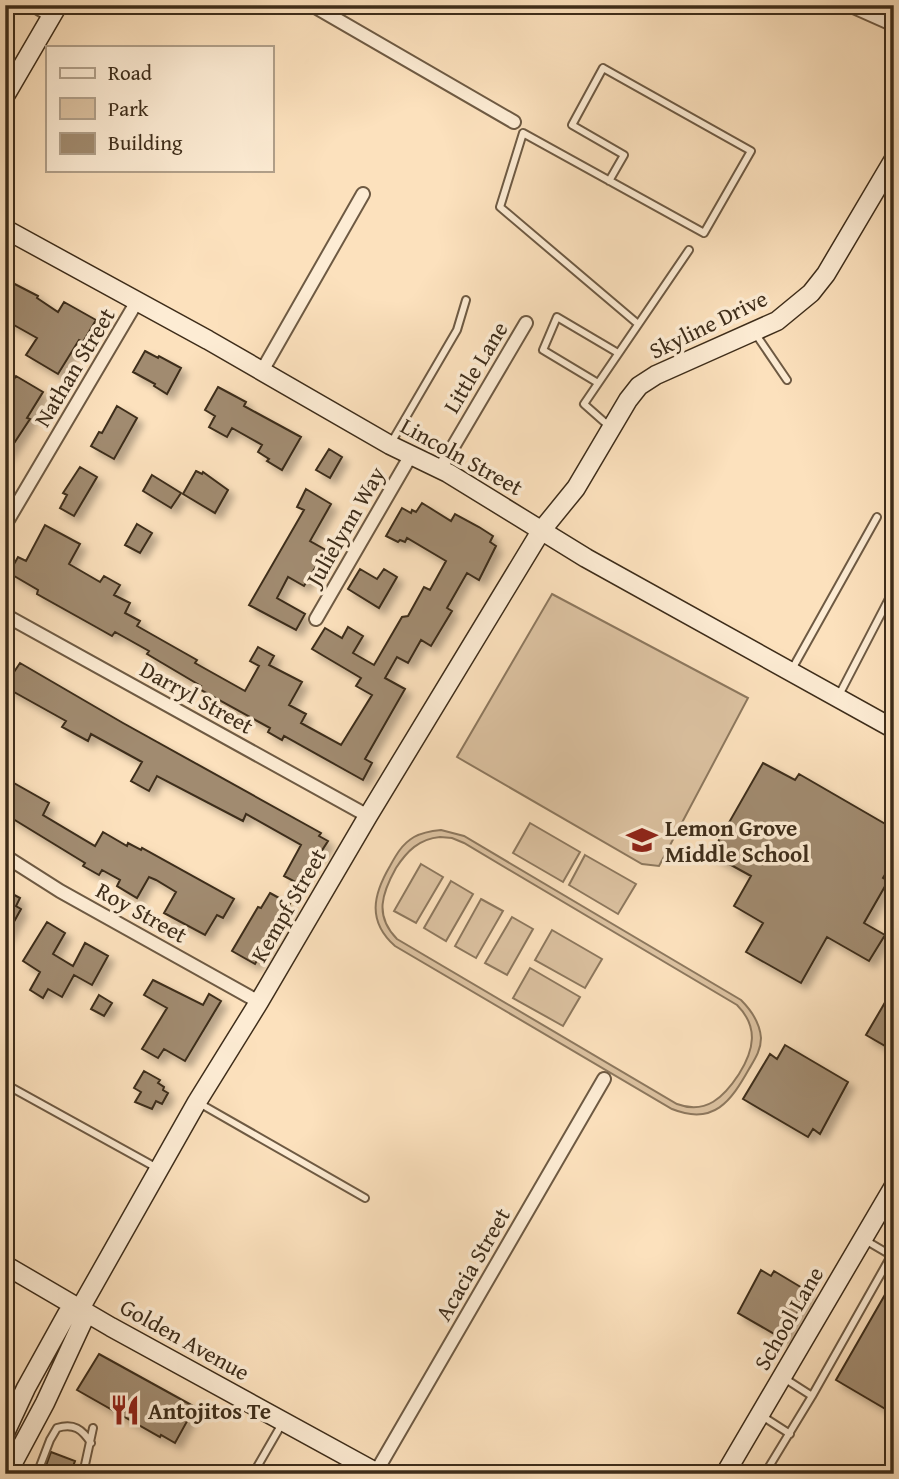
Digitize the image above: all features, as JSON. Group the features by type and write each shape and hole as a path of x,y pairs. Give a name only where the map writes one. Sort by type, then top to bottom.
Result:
{"street":[{"path":"5,96 55,11 33,5"},
{"path":"312,5 514,122"},
{"path":"849,5 894,26"},
{"name":"Skyline Drive","path":"541,531 576,488 639,386 656,375 777,321 811,293 826,274 894,159"},
{"path":"262,372 363,194"},
{"name":"Lincoln Street","path":"5,229 390,445 440,468 504,505 541,531 894,729"},
{"name":"Nathan Street","path":"5,525 136,303"},
{"name":"Little Lane","path":"440,468 526,323"},
{"name":"Julielynn Way","path":"316,619 411,454"},
{"name":"Kempf Street","path":"7,1422 67,1314 80,1307 197,1102 541,531"},
{"name":"Darryl Street","path":"5,615 368,816"},
{"name":"Roy Street","path":"5,856 69,896 259,1002"},
{"name":"Acacia Street","path":"377,1473 604,1079"},
{"name":"School Lane","path":"725,1474 894,1186"},
{"name":"Golden Avenue","path":"5,1265 111,1327 377,1473"},
{"name":"Kempf Street","path":"6,1474 45,1403 83,1321 80,1307"}],"lane":[{"path":"514,122 523,133 609,181 704,233 751,151 603,68 572,125 624,155 609,181"},
{"path":"523,133 500,207 638,324"},
{"path":"611,429 584,404 690,250"},
{"path":"390,445 457,331 466,300"},
{"path":"598,383 543,350 557,317 618,353"},
{"path":"754,332 788,380"},
{"path":"790,673 877,517"},
{"path":"837,698 894,589"},
{"path":"5,1084 158,1169"},
{"path":"197,1102 365,1198"},
{"path":"767,1470 893,1256 863,1238"},
{"path":"782,1377 812,1396"},
{"path":"760,1415 790,1434"},
{"path":"253,1474 284,1420"},
{"path":"37,1474 57,1428 68,1425 82,1430 91,1443"},
{"path":"83,1474 93,1428"}],"green space":[{"path":"552,594 748,698 659,866 642,864 457,757"},
{"path":"530,823 580,852 563,882 513,853"},
{"path":"441,830 464,836 741,1000 757,1022 761,1042 753,1062 728,1100 710,1112 699,1114 672,1109 395,946 386,937 377,917 380,887 406,843 421,834","holes":["433,838 452,838 737,1005 749,1022 752,1039 744,1065 727,1090 705,1105 687,1107 677,1104 397,939 385,922 383,913 384,895 396,868 409,851 420,843"]},
{"path":"585,855 636,884 618,914 569,885"},
{"path":"421,864 443,877 416,923 394,911"},
{"path":"451,881 473,894 446,941 424,928"},
{"path":"481,899 503,911 476,958 455,946"},
{"path":"512,917 533,929 507,975 485,963"},
{"path":"552,930 602,959 585,988 535,960"},
{"path":"530,968 580,997 563,1026 513,998"}],"building":[{"path":"5,279 38,296 37,298 58,312 64,302 96,320 83,342 79,340 58,374 26,355 37,338 5,320"},
{"path":"145,351 181,368 167,394 133,372"},
{"path":"16,376 43,392 27,418 30,419 5,457 5,393"},
{"path":"218,387 246,402 244,406 301,437 282,470 258,452 262,445 232,428 227,437 209,427 215,416 205,410"},
{"path":"117,406 137,418 114,459 91,446 99,432 102,433"},
{"path":"329,449 342,457 330,478 316,470"},
{"path":"80,467 97,477 74,516 60,508 67,495 63,493"},
{"path":"196,471 202,474 203,472 228,490 215,513 183,494"},
{"path":"152,475 181,493 171,508 143,491"},
{"path":"306,489 331,504 310,541 326,550 304,586 288,577 277,598 305,614 296,630 249,605 304,510 297,507"},
{"path":"422,503 451,521 455,514 479,527 493,536 490,542 496,546 479,580 467,573 447,608 452,611 431,646 421,640 408,663 397,657 385,678 405,689 365,759 372,763 363,780 284,736 282,740 268,732 270,728 199,689 201,686 147,654 149,651 115,632 112,636 37,594 38,590 9,573 18,557 26,561 45,525 80,544 69,564 100,582 104,576 120,585 114,595 130,603 125,613 140,621 137,626 197,660 195,663 245,691 259,666 250,661 258,647 274,656 269,665 302,682 289,705 306,714 301,723 341,745 372,695 356,686 361,678 312,649 325,628 342,638 348,627 363,636 353,653 374,665 402,617 408,616 424,587 430,590 446,561 407,538 405,542 398,542 386,536 402,508 411,513 412,510 416,512"},
{"path":"137,524 152,533 140,553 125,545"},
{"path":"360,569 377,579 384,569 397,577 379,608 348,589"},
{"path":"20,663 321,833 319,836 328,841 319,855 316,853 299,884 284,876 301,845 246,814 243,821 157,776 149,791 131,781 142,762 91,734 88,741 62,727 66,721 5,687 5,667 14,672"},
{"path":"763,763 795,780 799,774 894,829 894,860 883,878 888,881 864,923 885,935 869,961 827,937 801,983 746,952 763,923 734,906 751,876 711,854"},
{"path":"5,778 49,803 43,815 95,846 103,832 127,846 128,843 141,850 142,848 234,899 223,918 217,915 205,935 164,913 176,892 156,880 149,877 137,898 117,886 120,880 102,870 99,875 83,866 85,863 5,814"},
{"path":"5,890 20,898 16,906 21,909 5,938"},
{"path":"270,893 290,904 255,964 232,951 258,907 261,908"},
{"path":"47,922 65,933 53,954 73,966 85,943 108,956 92,985 74,975 62,997 48,989 43,998 30,990 40,972 23,961"},
{"path":"153,980 203,1005 209,994 221,1001 185,1061 164,1049 158,1058 142,1049 167,1008 144,995"},
{"path":"894,987 894,1049 866,1035"},
{"path":"99,995 112,1003 104,1016 91,1009"},
{"path":"785,1045 848,1082 820,1134 813,1129 808,1137 743,1099 770,1054 777,1059"},
{"path":"144,1071 160,1080 158,1083 168,1093 162,1104 156,1101 152,1109 135,1102 141,1092 134,1088"},
{"path":"761,1270 771,1276 774,1271 809,1292 783,1339 738,1313"},
{"path":"894,1279 894,1414 836,1380"},
{"path":"99,1354 195,1407 175,1443 77,1390"},
{"path":"51,1452 75,1461 70,1474 43,1474"}],"place":[{"name":"Lemon Grove Middle School","path":"642,840"},
{"name":"Antojitos Te","path":"125,1410"}]}
